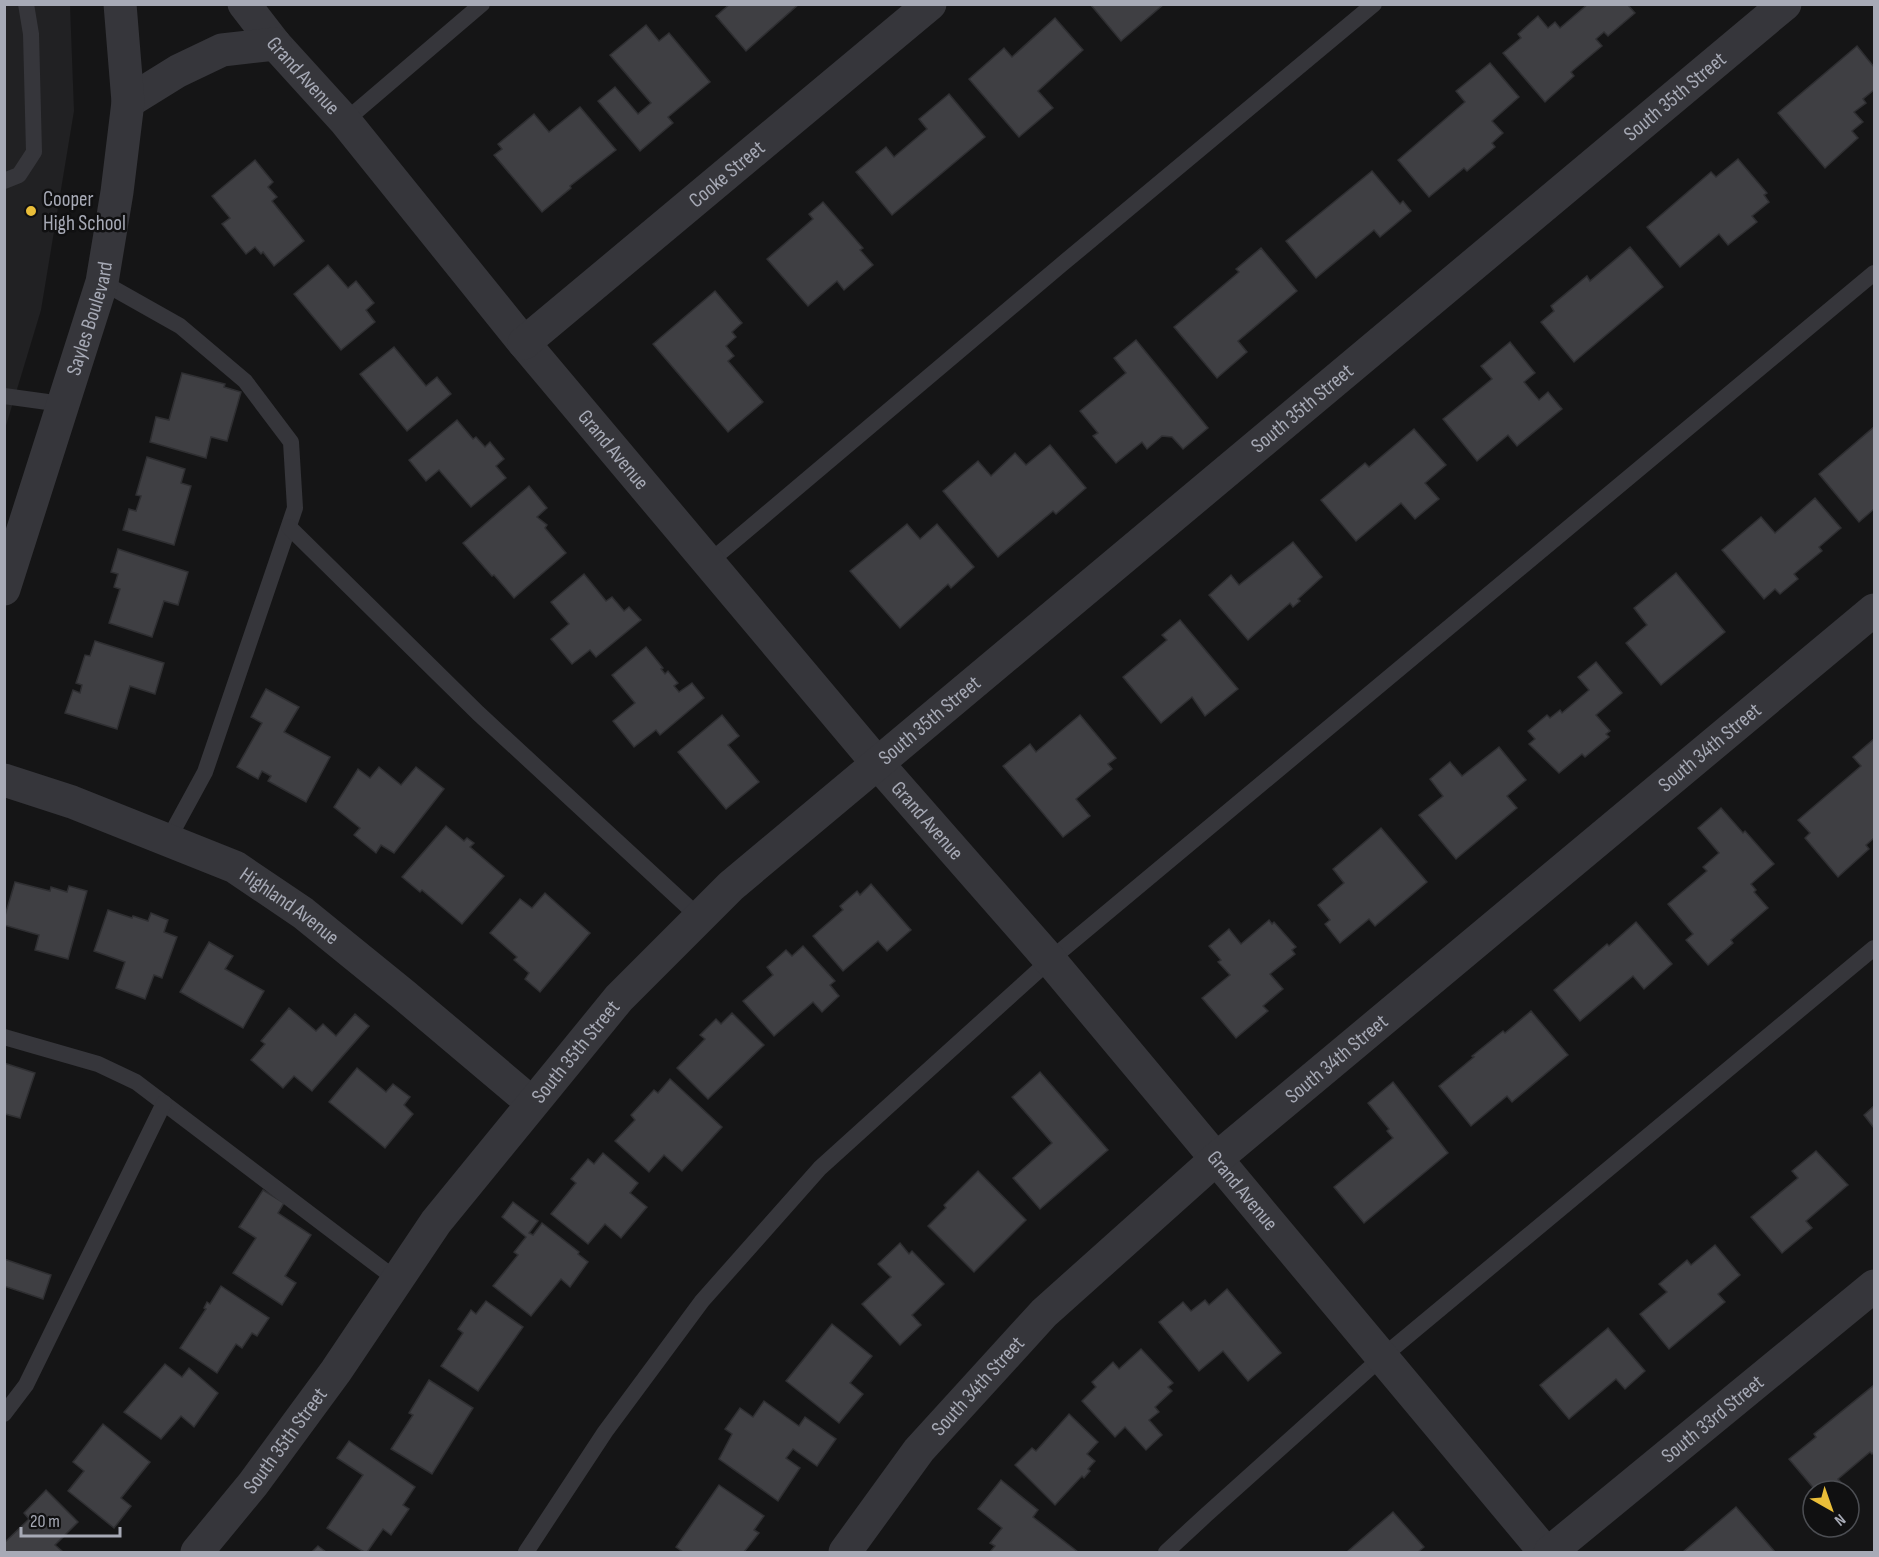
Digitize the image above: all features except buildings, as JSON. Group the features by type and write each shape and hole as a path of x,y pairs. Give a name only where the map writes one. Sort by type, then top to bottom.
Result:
{"street":[{"name":"Sayles Boulevard","path":"4,589 102,282 117,192 128,102 120,4"},
{"name":"Grand Avenue","path":"244,4 275,44 345,121 524,343 708,563 878,764 1050,960 1547,1552"},
{"name":"Cooke Street","path":"524,343 930,4"},
{"name":"South 35th Street","path":"197,1552 253,1484 336,1371 436,1222 619,998 731,886 1785,4"},
{"path":"128,102 178,71 222,50 275,44"},
{"name":"South 34th Street","path":"845,1552 919,1450 1044,1313 1216,1159 1875,610"},
{"name":"Highland Avenue","path":"4,780 72,802 235,867 303,913 405,995 532,1103"},
{"name":"South 33rd Street","path":"1547,1552 1875,1286"}],"lane":[{"path":"4,181 19,175 34,152 31,34 26,4"},
{"path":"345,121 482,4"},
{"path":"708,563 1374,4"},
{"path":"526,1552 605,1432 710,1292 820,1168 1050,960 1875,273"},
{"path":"102,282 180,326 245,381 291,442 295,508 205,772 168,840"},
{"path":"4,396 62,404"},
{"path":"289,527 478,712 700,918"},
{"path":"1166,1552 1382,1358 1875,948"},
{"path":"4,1037 98,1064 136,1082 397,1280"},
{"path":"4,1414 26,1384 164,1103"}],"shaded area":[{"name":"Cooper High School","path":"5,5 70,5 74,111 41,310 5,429"}],"place":[{"name":"Cooper High School","path":"31,211"}]}
